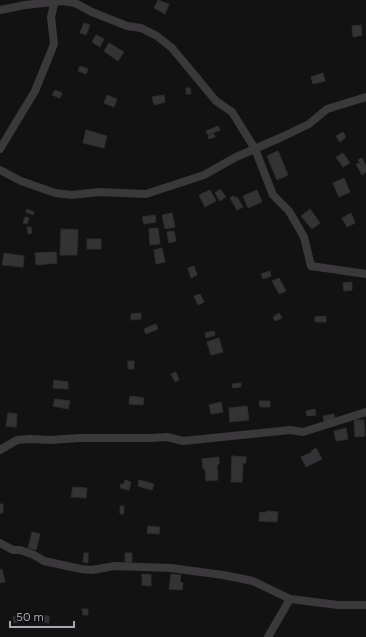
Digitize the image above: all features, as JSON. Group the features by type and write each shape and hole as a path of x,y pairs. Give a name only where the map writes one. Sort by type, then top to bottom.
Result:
{"street":[{"path":"0,149 35,91 54,44 51,17 55,1"},
{"path":"0,10 25,5 62,1 74,3 127,26 141,28 158,36 172,48 216,101 232,112 255,148 273,195 289,211 304,237 310,266 366,274"},
{"path":"0,170 20,182 55,193 72,195 99,192 146,194 204,176 236,157 309,124 327,108 366,97"},
{"path":"0,450 17,440 23,439 167,437 184,441 290,430 303,432 366,412"},
{"path":"0,543 13,550 20,550 44,560 81,569 92,570 115,566 140,568 161,567 223,575 253,581 290,599 338,605 366,605"},
{"path":"268,637 290,599"}],"building":[{"path":"158,0 169,4 165,14 154,8"},
{"path":"84,23 90,25 86,35 80,33"},
{"path":"361,25 362,35 353,37 352,26"},
{"path":"96,35 104,39 100,47 92,42"},
{"path":"109,43 124,52 118,61 104,51"},
{"path":"80,66 88,69 86,74 78,71"},
{"path":"323,73 325,81 313,84 311,77"},
{"path":"186,88 190,88 191,94 186,94"},
{"path":"55,90 62,93 60,98 52,95"},
{"path":"107,95 117,99 114,107 104,103"},
{"path":"164,95 165,102 154,105 152,97"},
{"path":"218,126 220,130 208,135 206,131"},
{"path":"86,130 107,136 104,148 83,143"},
{"path":"343,132 346,137 340,142 336,136"},
{"path":"214,134 215,137 209,139 208,136"},
{"path":"278,151 288,175 277,180 267,156"},
{"path":"343,153 350,163 343,167 336,157"},
{"path":"362,158 366,166 366,172 362,175 356,164 360,163 358,160"},
{"path":"344,178 350,192 339,197 333,183"},
{"path":"220,189 226,197 220,201 215,193"},
{"path":"210,190 216,201 205,207 199,195"},
{"path":"257,190 262,202 248,208 243,196"},
{"path":"234,196 235,198 237,197 243,207 237,210 230,198"},
{"path":"27,209 34,212 33,215 26,212"},
{"path":"310,209 320,223 312,229 301,216"},
{"path":"172,213 175,227 165,229 162,215"},
{"path":"351,213 355,223 347,227 342,218"},
{"path":"155,215 156,222 144,224 142,217"},
{"path":"25,217 29,218 27,224 23,223"},
{"path":"27,227 31,227 32,233 28,234"},
{"path":"158,228 160,244 150,245 149,229"},
{"path":"61,229 78,230 77,255 60,255"},
{"path":"174,231 176,241 169,243 167,232"},
{"path":"87,239 101,239 101,249 87,249"},
{"path":"162,248 165,262 156,264 154,250"},
{"path":"56,252 57,263 36,265 35,253"},
{"path":"4,253 24,256 23,267 2,265"},
{"path":"194,266 197,275 191,278 188,268"},
{"path":"270,271 271,276 263,279 261,274"},
{"path":"279,278 286,291 279,294 272,281"},
{"path":"352,282 352,290 344,291 343,283"},
{"path":"200,294 204,302 198,305 194,296"},
{"path":"141,313 141,319 131,320 131,314"},
{"path":"279,313 282,318 275,321 273,317"},
{"path":"326,316 326,322 315,322 315,317"},
{"path":"156,324 158,329 146,334 144,329"},
{"path":"214,331 215,335 206,338 205,333"},
{"path":"219,338 223,352 211,355 207,342"},
{"path":"128,361 134,361 134,369 128,369"},
{"path":"176,372 179,380 175,382 171,374"},
{"path":"54,380 68,382 68,389 53,388"},
{"path":"241,383 241,387 233,388 232,384"},
{"path":"130,396 144,398 143,405 129,404"},
{"path":"55,399 70,401 68,409 53,406"},
{"path":"259,401 270,401 270,407 260,407"},
{"path":"221,402 223,412 211,414 209,405"},
{"path":"247,406 249,420 230,422 229,408"},
{"path":"315,409 316,415 307,416 306,411"},
{"path":"8,413 17,414 16,427 6,426"},
{"path":"334,414 335,420 324,421 323,416"},
{"path":"354,420 364,420 365,436 355,437"},
{"path":"346,428 348,439 336,441 334,431"},
{"path":"316,448 322,459 306,467 301,457 312,452 311,451"},
{"path":"232,456 246,457 246,463 243,463 242,482 231,482"},
{"path":"219,457 219,464 217,465 218,480 206,481 205,468 203,469 202,459"},
{"path":"125,480 131,482 129,490 120,488 121,484 124,484"},
{"path":"139,480 154,484 152,490 138,486"},
{"path":"73,487 87,488 86,498 71,497"},
{"path":"0,504 3,504 3,513 0,513"},
{"path":"120,506 124,506 124,514 120,514"},
{"path":"266,511 278,512 277,522 259,521 260,512 266,513"},
{"path":"148,526 160,527 159,534 147,533"},
{"path":"32,532 40,534 36,550 28,548"},
{"path":"84,553 88,553 88,563 83,562"},
{"path":"125,553 132,553 132,562 125,562"},
{"path":"2,569 5,582 0,583 0,570"},
{"path":"142,574 151,575 151,586 142,585"},
{"path":"171,574 181,575 180,582 183,583 182,590 169,589"},
{"path":"82,609 88,609 88,615 83,615"},
{"path":"29,613 30,620 14,623 13,617"},
{"path":"36,615 49,616 49,623 36,622"}]}
